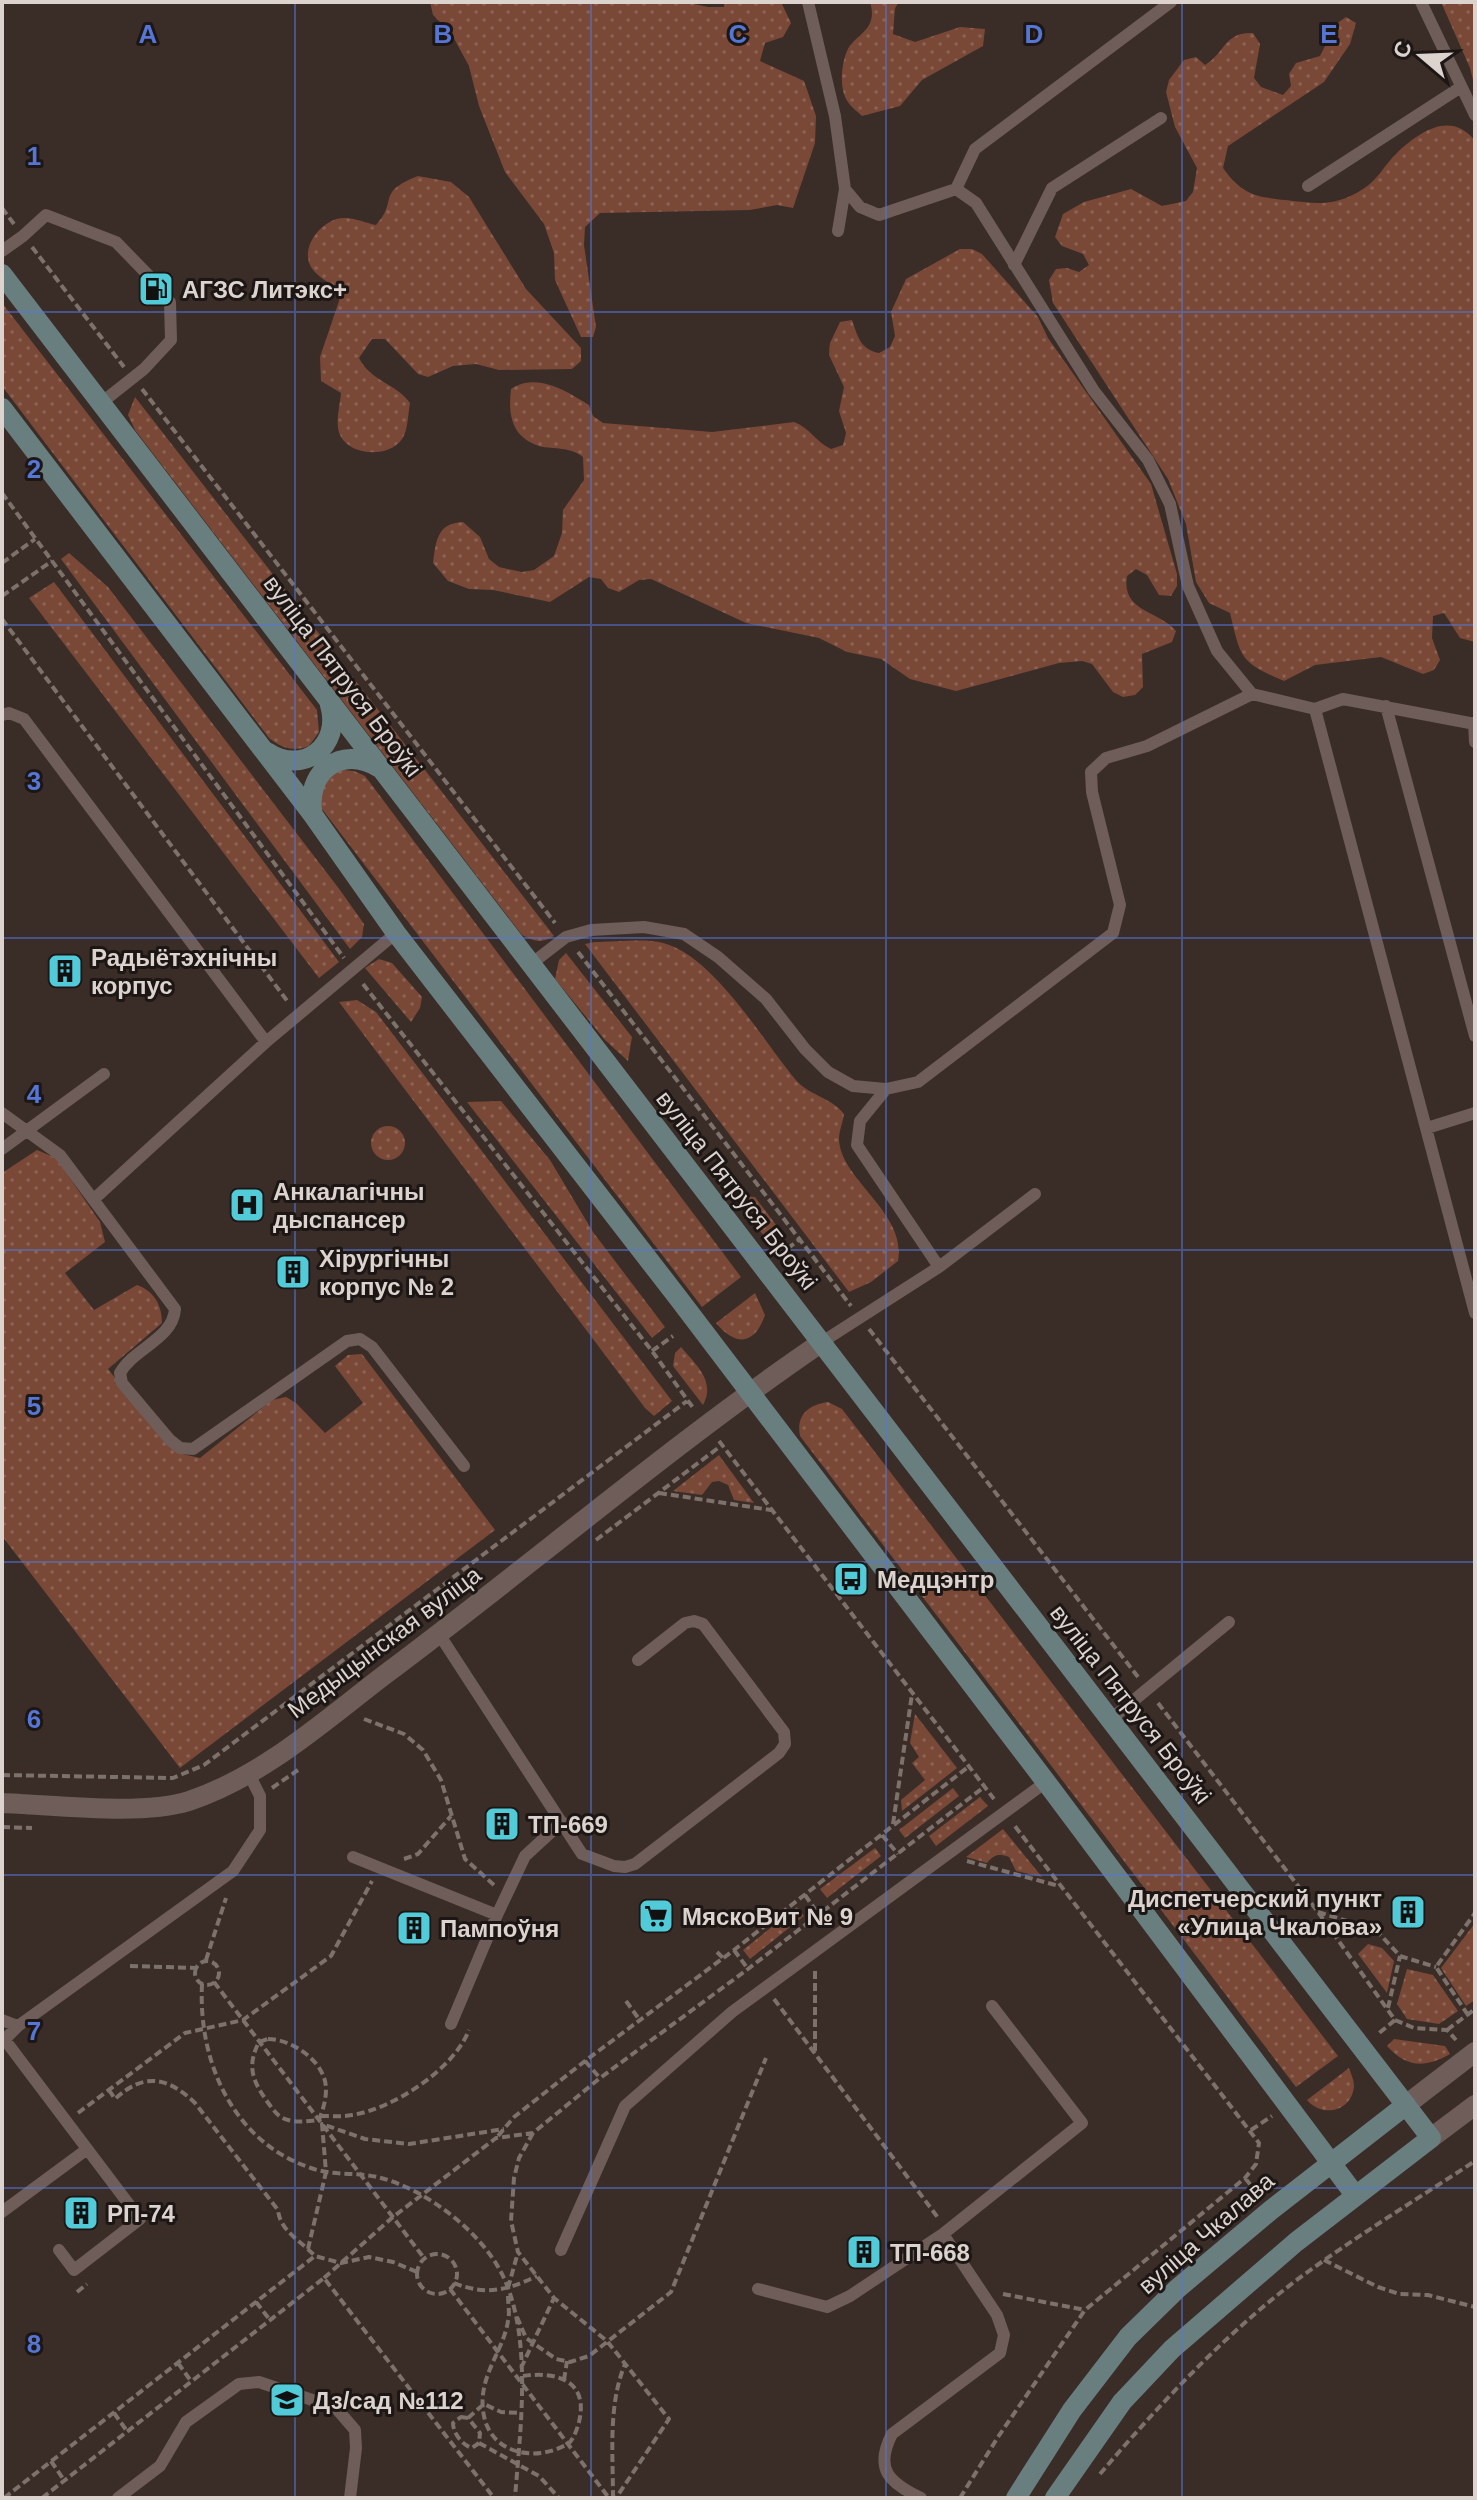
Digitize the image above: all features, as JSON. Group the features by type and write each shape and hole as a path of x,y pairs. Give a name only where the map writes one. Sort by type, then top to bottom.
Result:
{"main road":[{"name":"вуліца Пятруся Броўкі","path":"2,274 1431,2138"},
{"path":"2,408 313,815 396,933 1046,1782 1355,2195"},
{"path":"261,747 268,754 286,761 314,755 322,748 332,729 331,707 326,697"},
{"path":"313,815 311,795 326,768 336,762 359,759 380,768"},
{"name":"вуліца Чкалава","path":"1016,2498 1072,2410 1128,2337 1177,2289 1406,2105"},
{"path":"1055,2498 1122,2402 1172,2349 1355,2195 1431,2138"}],"street":[{"name":"Медыцынская вуліца","path":"2,1803 151,1808 188,1801 250,1776 439,1634 748,1392 822,1342"},
{"name":"вуліца Чкалава","path":"1406,2105 1468,2048"},
{"path":"1431,2138 1475,2105"}],"lane":[{"path":"808,2 835,116 845,189 838,231"},
{"path":"845,189 860,207 879,215 956,189 975,149 1171,2"},
{"path":"1421,2 1475,115"},
{"path":"1308,186 1461,87"},
{"path":"1014,265 1052,188 1161,118"},
{"path":"956,189 976,203 1094,391 1148,460 1170,504 1188,586 1217,651 1252,694 1315,709 1343,699 1474,724 1475,742"},
{"path":"2,251 46,215 116,242 152,279"},
{"path":"101,403 144,369 171,340 170,302"},
{"path":"531,964 566,937 591,930 644,927 684,934 718,957 766,999 805,1049 828,1072 853,1086 886,1089 918,1082 1113,933 1120,905 1092,792 1091,772 1106,758 1147,746 1252,694"},
{"path":"1386,706 1475,1036"},
{"path":"1315,709 1475,1313"},
{"path":"2,715 9,713 24,719 266,1042"},
{"path":"94,1199 266,1042 396,933"},
{"path":"2,1149 104,1074"},
{"path":"886,1089 860,1121 857,1145 939,1267"},
{"path":"2,1113 60,1155 175,1309 169,1328 126,1362 120,1373 122,1383 180,1448 193,1449 347,1341 360,1339 372,1347 464,1466"},
{"path":"1427,1128 1475,1113"},
{"path":"822,1342 939,1267 1035,1194"},
{"path":"439,1634 582,1854 625,1867 635,1864 779,1753 785,1744 784,1732 703,1624 694,1621 685,1623 638,1660"},
{"path":"1111,1719 1229,1622"},
{"path":"59,2250 74,2270 140,2219 3,2041 18,2026 233,1871 260,1830 260,1796 250,1776"},
{"path":"561,2250 625,2106 732,2012 1046,1782"},
{"path":"451,2024 525,1856 562,1822"},
{"path":"353,1857 497,1915"},
{"path":"758,2289 827,2307 850,2296 945,2232 1082,2123 992,2006"},
{"path":"2,2020 18,2026"},
{"path":"2,2212 86,2150"},
{"path":"921,2498 901,2488 889,2476 883,2463 885,2447 892,2434 1000,2353 1004,2335 997,2315 945,2232"},
{"path":"118,2498 160,2466 186,2422 239,2384 259,2382 336,2408 355,2430 350,2498"}],"path":[{"path":"2,208 1147,1689 1318,1912 1395,2020 1414,2028 1447,2030 1468,2048"},
{"path":"2,493 352,970 652,1351 687,1401 1259,2143 1256,2164 1245,2178 1085,2310 960,2498"},
{"path":"2,563 35,539"},
{"path":"2,596 52,560"},
{"path":"2,619 298,1015"},
{"path":"776,1257 800,1239"},
{"path":"652,1351 673,1336"},
{"path":"2,1775 173,1778 204,1765 687,1401"},
{"path":"659,1493 771,1510"},
{"path":"893,1827 912,1694"},
{"path":"364,1719 404,1734 423,1750 441,1780 465,1859 484,1879 508,1893"},
{"path":"324,2278 393,2217 496,2138 514,2117 968,1767"},
{"path":"612,2498 669,2419 607,2341 554,2298 518,2252 511,2221 514,2178 519,2158 533,2133 600,2078 748,1969 984,1787"},
{"path":"69,2105 77,2114 185,2033 243,2020 331,1956 379,1868 418,1854 451,1816"},
{"path":"882,1835 898,1854"},
{"path":"957,1859 1062,1886"},
{"path":"206,1960 228,1890 217,1899"},
{"path":"805,1895 819,1915"},
{"path":"1318,1912 1376,1930 1400,1956 1436,1967 1468,2015"},
{"path":"1436,1967 1475,1913"},
{"path":"734,1950 748,1969"},
{"path":"717,1952 723,1958"},
{"path":"1388,2009 1400,1956"},
{"path":"136,1957 124,1966 195,1968"},
{"path":"202,1984 214,1982 219,1977 218,1967 213,1962 206,1960 200,1963 195,1968 195,1978 202,1984 205,2029 221,2090 239,2118 266,2143 292,2161 326,2172 379,2178 421,2196 466,2226 488,2252 526,2338 556,2359 567,2361 589,2356 671,2292 766,2058"},
{"path":"815,1969 815,2053"},
{"path":"214,1982 424,2258"},
{"path":"765,1987 945,2232"},
{"path":"626,2001 639,2019"},
{"path":"1447,2030 1475,2009"},
{"path":"1373,2038 1395,2020"},
{"path":"308,2249 326,2172 320,2122 326,2087 324,2076 301,2048 284,2039 259,2042 252,2056 251,2074 256,2087 276,2114 287,2120 320,2122 365,2139 409,2144 504,2129"},
{"path":"585,2061 600,2078"},
{"path":"109,2090 115,2099 127,2088 154,2079 179,2088 195,2103 278,2210 279,2220 287,2232 298,2238 315,2256 341,2263 369,2257 417,2272"},
{"path":"1251,2130 1275,2114"},
{"path":"496,2138 533,2133"},
{"path":"1100,2474 1183,2382 1315,2266 1475,2161"},
{"path":"1245,2178 1261,2198"},
{"path":"518,2252 507,2290 508,2321 484,2385 484,2417 497,2441 509,2450 544,2454 568,2445 577,2430 583,2407 580,2392 570,2383 542,2373 522,2376"},
{"path":"435,2254 450,2258 457,2272 450,2289 438,2294 427,2291 419,2283 417,2272 424,2258 435,2254"},
{"path":"4,2498 315,2256"},
{"path":"1308,2257 1315,2266"},
{"path":"1324,2260 1399,2294 1428,2295 1475,2307"},
{"path":"454,2283 466,2288 507,2290 537,2276"},
{"path":"77,2292 89,2283"},
{"path":"450,2289 612,2498"},
{"path":"993,2292 1085,2310"},
{"path":"521,2368 554,2298"},
{"path":"256,2302 270,2320"},
{"path":"514,2311 523,2386 515,2498"},
{"path":"564,2380 567,2361"},
{"path":"178,2363 191,2381"},
{"path":"612,2498 613,2424 618,2381 625,2364"},
{"path":"484,2404 501,2412 521,2413"},
{"path":"468,2418 484,2404"},
{"path":"114,2413 127,2431"},
{"path":"443,2433 461,2417 468,2418 480,2433 479,2443 472,2448 465,2446 453,2427"},
{"path":"479,2443 539,2476 559,2498"},
{"path":"51,2461 64,2480"}],"shaded area":[{"path":"430,2 685,2 724,7 725,2 781,2 791,23 783,37 765,43 760,61 804,81 816,116 815,143 793,208 777,205 750,210 600,213 585,227 584,245 596,327 593,337 581,337 555,280 554,253 544,224 505,172 479,106 469,66 451,33 433,15"},
{"path":"870,2 899,2 895,8 893,34 915,42 960,27 985,29 983,46 922,80 900,106 862,116 845,97 842,70 850,45 869,26 872,12"},
{"path":"1441,2 1475,2 1475,88 1470,68"},
{"path":"1346,17 1356,23 1350,44 1324,82 1228,146 1223,168 1236,184 1250,193 1275,199 1326,203 1344,199 1363,189 1406,145 1425,132 1446,126 1456,127 1475,141 1475,642 1460,638 1444,613 1433,616 1432,638 1440,660 1434,670 1423,674 1381,657 1315,665 1284,681 1250,663 1240,650 1230,613 1209,603 1196,582 1186,524 1168,479 1053,303 1049,280 1056,269 1067,268 1079,272 1089,265 1083,254 1062,246 1055,237 1063,214 1084,202 1131,189 1162,206 1186,201 1193,192 1197,168 1175,127 1166,92 1169,80 1184,60 1196,57 1205,65 1231,39 1253,33 1260,44 1254,78 1261,87 1283,95 1291,86 1289,74 1296,63 1320,56 1336,24"},
{"path":"418,176 451,182 469,197 526,289 581,348 581,361 572,369 499,370 476,364 453,366 428,377 418,374 385,339 372,339 359,358 370,372 410,403 406,431 396,445 380,452 362,451 346,443 339,432 341,393 321,381 320,357 340,290 313,270 308,250 316,234 337,219 353,219 376,225 392,192"},
{"path":"960,249 972,249 982,254 1038,317 1048,338 1151,484 1177,574 1177,586 1171,596 1159,595 1147,575 1136,569 1127,576 1127,588 1135,604 1176,631 1172,642 1142,654 1143,687 1135,695 1123,697 1113,692 1092,664 1082,661 1059,663 956,691 910,679 881,659 847,652 819,638 746,623 651,579 639,580 619,592 608,588 601,579 589,577 550,602 493,590 469,589 448,581 433,563 439,535 448,526 463,522 480,537 489,559 499,567 522,572 534,570 554,556 562,533 563,510 584,480 583,457 567,450 539,446 522,437 511,416 511,389 531,382 551,385 589,405 593,416 603,423 712,432 794,422 831,449 843,445 846,433 839,411 844,387 829,355 830,343 840,322 852,320 868,349 879,353 890,347 895,336 891,312 906,279"},
{"path":"2,303 317,710 319,732 309,746 288,748 269,738 2,386"},
{"path":"135,397 554,936 538,941 522,935 135,430 128,415"},
{"path":"69,553 108,587 340,890 364,924 362,937 350,949 61,559"},
{"path":"54,582 339,962 319,978 29,598"},
{"path":"343,770 365,776 741,1277 702,1307 322,809 320,796 330,775"},
{"path":"639,940 663,943 682,951 700,964 736,1001 801,1085 839,1108 844,1114 839,1139 842,1154 893,1227 898,1243 898,1261 871,1282 849,1292 585,944"},
{"path":"566,953 632,1037 628,1061 605,1040 555,979 559,960"},
{"path":"379,959 392,963 422,997 420,1008 411,1022 365,968"},
{"path":"357,1000 376,1012 672,1401 654,1416 339,1002"},
{"path":"501,1101 550,1160 593,1232 665,1327 652,1338 467,1102"},
{"path":"388,1126 400,1131 405,1143 400,1155 388,1160 376,1155 371,1143 376,1131"},
{"path":"37,1150 56,1158 100,1222 105,1242 65,1273 94,1310 137,1285 148,1291 159,1305 162,1323 108,1369 178,1453 200,1458 272,1400 286,1397 325,1433 363,1403 335,1366 348,1355 362,1354 495,1530 180,1768 2,1536 2,1173"},
{"path":"733,1195 755,1197 785,1237 772,1247"},
{"path":"755,1293 765,1315 756,1332 750,1337 738,1339 723,1331 716,1323"},
{"path":"681,1347 706,1381 703,1405 673,1366 675,1353"},
{"path":"828,1402 842,1409 1338,2056 1296,2087 800,1436 800,1422 805,1412"},
{"path":"719,1455 754,1503 734,1500 728,1485 719,1481 712,1482 702,1495 673,1491"},
{"path":"915,1714 957,1768 902,1811 901,1800 925,1780 912,1763 919,1757 910,1743"},
{"path":"953,1788 959,1796 905,1838 899,1830"},
{"path":"980,1797 988,1806 936,1846 929,1836"},
{"path":"1003,1829 1042,1877 1016,1871 1009,1857 996,1856 987,1863 966,1857"},
{"path":"875,1848 881,1856 827,1898 820,1889"},
{"path":"797,1907 804,1916 750,1959 743,1950"},
{"path":"1475,1923 1475,2000 1466,2006 1441,1968"},
{"path":"1368,1944 1382,1948 1394,1961 1387,1993 1358,1954"},
{"path":"1407,1969 1433,1975 1458,2011 1439,2024 1407,2019 1397,2004"},
{"path":"1394,2039 1445,2046 1450,2054 1432,2062 1409,2062 1387,2046"},
{"path":"1349,2068 1354,2086 1348,2102 1342,2107 1320,2109 1307,2100"}],"place":[{"name":"АГЗС Литэкс+","path":"156,289"},
{"name":"Радыётэхнічны корпус","path":"65,971"},
{"name":"Анкалагічны дыспансер","path":"247,1205"},
{"name":"Хірургічны корпус № 2","path":"293,1272"},
{"name":"Медцэнтр","path":"851,1579"},
{"name":"ТП-669","path":"502,1824"},
{"name":"Диспетчерский пункт «Улица Чкалова»","path":"1408,1912"},
{"name":"МяскоВит № 9","path":"656,1916"},
{"name":"Пампоўня","path":"414,1928"},
{"name":"РП-74","path":"81,2213"},
{"name":"ТП-668","path":"864,2252"},
{"name":"Дз/сад №112","path":"287,2400"}]}
